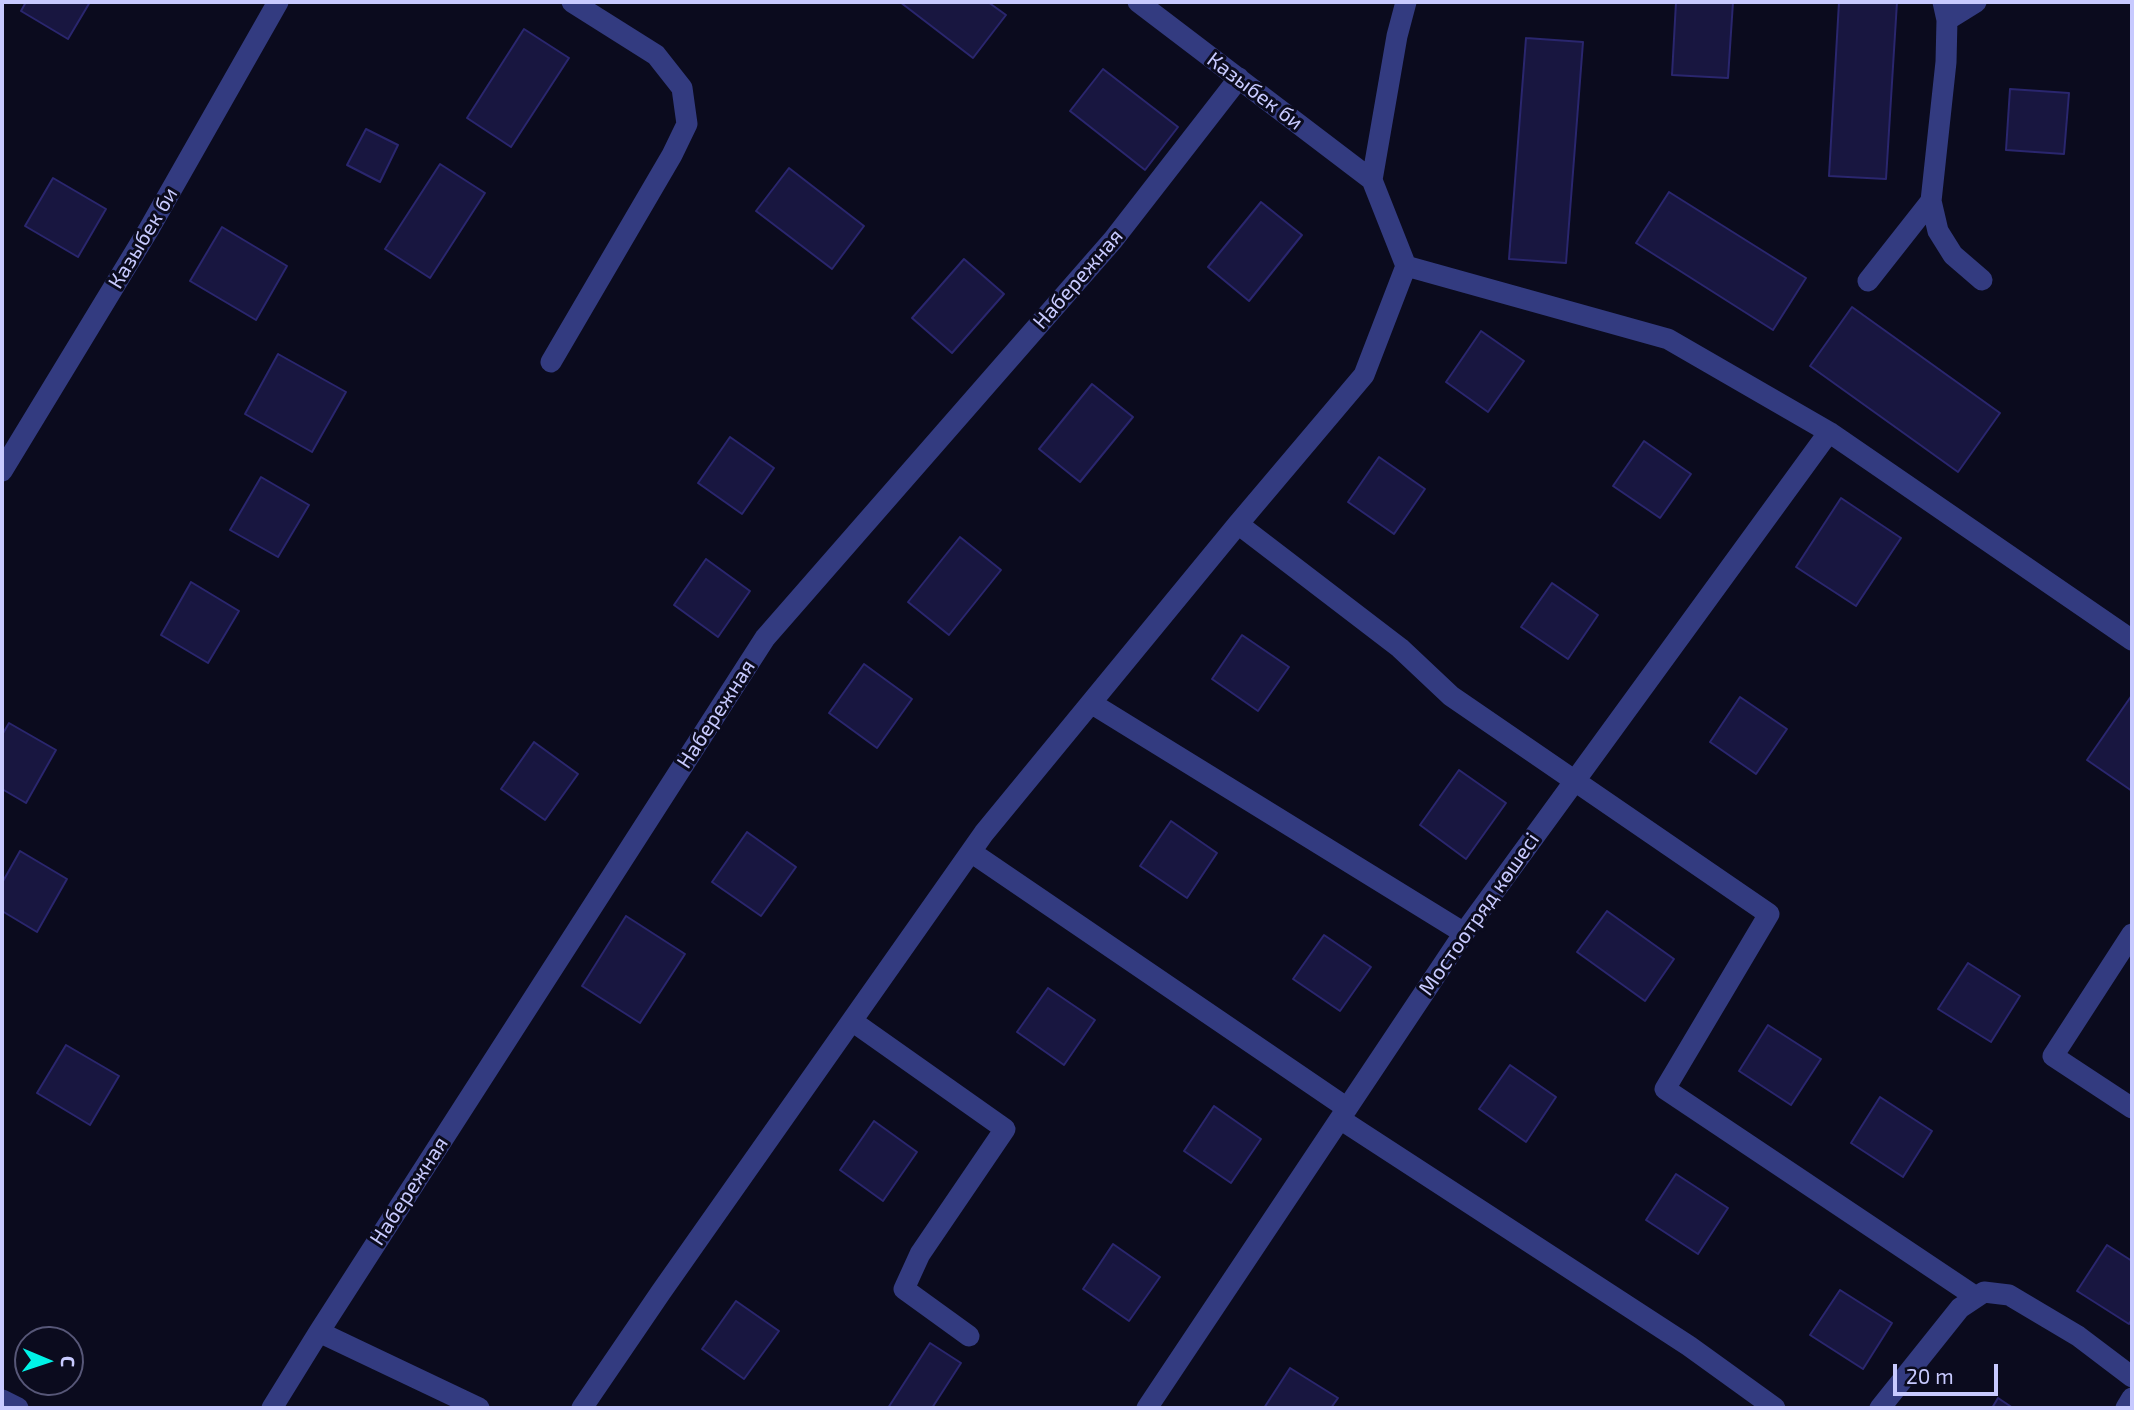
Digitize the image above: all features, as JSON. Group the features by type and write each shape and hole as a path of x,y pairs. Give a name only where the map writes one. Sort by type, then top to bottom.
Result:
{"street":[{"name":"Казыбек би","path":"2,471 149,229 278,2"},
{"path":"551,362 672,155 687,124 682,88 656,55 572,2"},
{"name":"Казыбек би","path":"1138,2 1372,180"},
{"path":"582,1408 668,1281 984,833 1364,375 1406,266 1372,180 1397,36 1406,2"},
{"path":"1976,2 1945,11 1946,62 1931,201 1938,231 1953,255 1982,280"},
{"name":"Набережная","path":"272,1408 318,1332 765,638 1113,240 1239,78"},
{"path":"1868,281 1931,201"},
{"path":"1406,266 1668,338 1829,432 2132,640"},
{"name":"Мостоотряд көшесі","path":"1147,1408 1464,933 1829,432"},
{"path":"1238,524 1400,648 1451,696 1769,914 1665,1090 1976,1297"},
{"path":"1091,703 1464,933"},
{"path":"971,852 1343,1114 1689,1346 1775,1408"},
{"path":"2132,934 2053,1056 2132,1108"},
{"path":"852,1021 1005,1129 920,1254 904,1289 969,1336"},
{"path":"1880,1408 1960,1308 1984,1292 2009,1295 2078,1336 2132,1377"},
{"path":"318,1332 479,1408"},
{"path":"2126,1408 2132,1398"},
{"path":"2,1400 18,1408"}],"building":[{"path":"26,2 90,2 68,39 21,11"},
{"path":"900,2 988,2 1006,15 973,58"},
{"path":"1676,2 1733,2 1728,78 1672,75"},
{"path":"1839,2 1897,2 1886,179 1829,176"},
{"path":"524,29 569,58 511,147 467,118"},
{"path":"1526,38 1583,42 1566,263 1509,259"},
{"path":"1103,69 1178,127 1145,170 1070,111"},
{"path":"2010,89 2069,93 2064,154 2006,150"},
{"path":"366,129 398,145 380,182 347,165"},
{"path":"440,164 485,193 430,278 385,249"},
{"path":"789,168 864,226 832,269 756,211"},
{"path":"53,178 106,209 78,257 25,226"},
{"path":"1669,192 1806,278 1773,330 1636,243"},
{"path":"1261,202 1302,235 1249,301 1208,267"},
{"path":"222,227 287,266 256,320 190,281"},
{"path":"964,259 1004,294 952,353 912,318"},
{"path":"1852,307 2000,413 1958,472 1810,366"},
{"path":"1481,331 1524,361 1488,412 1446,382"},
{"path":"278,354 346,392 312,452 245,414"},
{"path":"1092,384 1133,417 1080,482 1039,449"},
{"path":"730,437 774,468 742,514 698,483"},
{"path":"1644,441 1691,474 1660,518 1613,486"},
{"path":"1379,457 1425,489 1394,534 1348,502"},
{"path":"261,477 309,505 278,557 230,530"},
{"path":"1841,498 1901,538 1856,606 1796,567"},
{"path":"960,537 1001,570 949,635 908,602"},
{"path":"706,559 750,591 718,637 674,605"},
{"path":"191,582 239,611 208,663 161,635"},
{"path":"1552,583 1598,615 1568,659 1521,627"},
{"path":"1242,635 1289,667 1258,711 1212,679"},
{"path":"864,664 912,699 877,748 829,713"},
{"path":"2132,695 2132,791 2087,760"},
{"path":"1740,697 1787,729 1756,774 1710,742"},
{"path":"9,723 56,750 26,803 2,789 2,735"},
{"path":"534,742 578,774 545,820 501,789"},
{"path":"1459,770 1506,803 1466,859 1420,825"},
{"path":"1171,821 1217,853 1187,898 1140,866"},
{"path":"747,832 796,867 761,916 712,882"},
{"path":"20,851 67,879 37,932 2,911 2,883"},
{"path":"1607,911 1674,959 1645,1001 1577,952"},
{"path":"626,916 685,954 640,1023 582,986"},
{"path":"1324,935 1371,967 1340,1011 1293,979"},
{"path":"1968,963 2020,996 1991,1042 1938,1009"},
{"path":"1048,988 1095,1020 1064,1065 1017,1032"},
{"path":"1768,1025 1821,1059 1791,1105 1739,1071"},
{"path":"66,1045 119,1076 90,1125 37,1093"},
{"path":"1510,1065 1556,1097 1526,1142 1479,1109"},
{"path":"1880,1097 1932,1131 1903,1177 1851,1143"},
{"path":"1214,1106 1261,1139 1231,1183 1184,1151"},
{"path":"874,1121 917,1152 883,1201 840,1170"},
{"path":"1676,1174 1728,1208 1698,1254 1646,1220"},
{"path":"1113,1244 1160,1277 1129,1321 1083,1289"},
{"path":"2107,1245 2132,1261 2132,1319 2129,1324 2077,1291"},
{"path":"1840,1290 1892,1323 1863,1369 1810,1335"},
{"path":"736,1301 779,1331 744,1379 702,1349"},
{"path":"930,1343 961,1363 932,1408 888,1408"},
{"path":"1290,1368 1338,1398 1331,1408 1264,1408"},
{"path":"1998,1398 2013,1408 1992,1408"}]}
